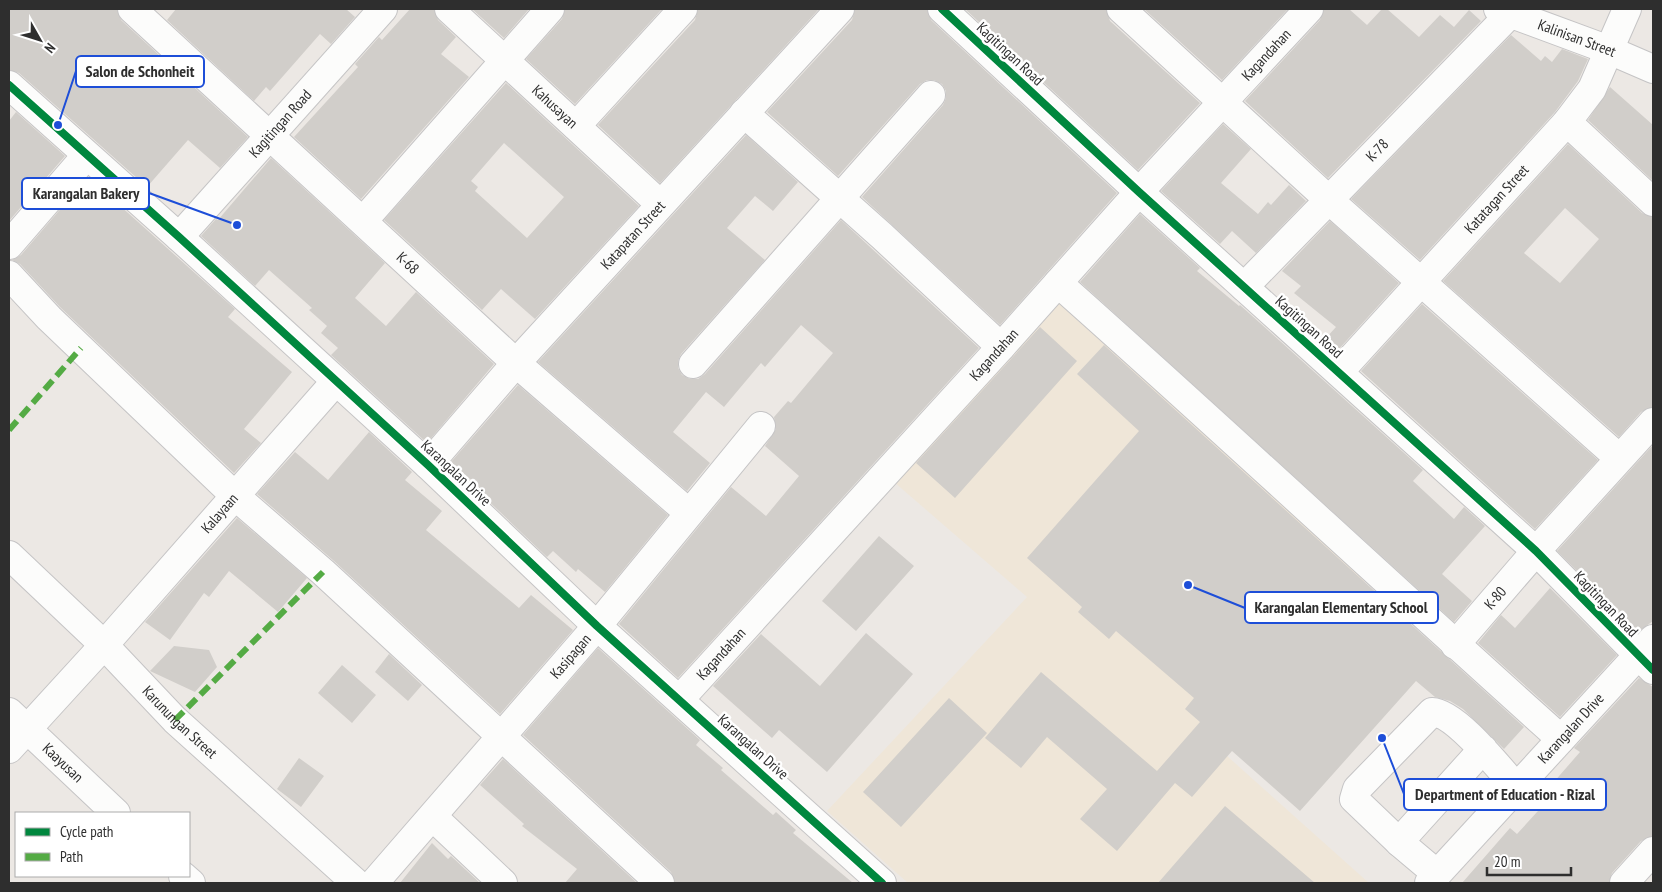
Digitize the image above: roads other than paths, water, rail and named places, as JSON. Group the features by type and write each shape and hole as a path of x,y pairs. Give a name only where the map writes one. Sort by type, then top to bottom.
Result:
{"street":[{"name":"K-68","path":"132,9 272,136 516,363 689,513"},
{"name":"Kagitingan Road","path":"179,237 272,136 383,9"},
{"name":"Kahusayan","path":"449,9 660,204"},
{"path":"363,221 550,9"},
{"path":"576,126 684,9"},
{"name":"Katapatan Street","path":"428,465 516,363 840,9"},
{"name":"Kagitingan Road","path":"942,9 1139,192 1536,551 1648,655"},
{"path":"1121,9 1329,200 1619,458"},
{"name":"Kagandahan","path":"680,699 1001,347 1139,192 1309,9"},
{"name":"Katatagan Street","path":"1339,372 1568,122 1592,89 1626,9"},
{"name":"Kalinisan Street","path":"1504,11 1609,50 1653,69"},
{"name":"K-78","path":"1244,287 1329,200 1504,11"},
{"name":"Karangalan Drive","path":"9,85 86,156 179,237 428,465 597,626 882,883"},
{"path":"692,364 931,95"},
{"path":"744,113 1001,347"},
{"path":"1568,122 1653,202"},
{"path":"9,245 86,156"},
{"path":"9,275 49,318 234,495 322,572 660,883"},
{"path":"1058,283 1214,421 1455,645 1561,739"},
{"name":"Kalayaan","path":"15,730 104,645 336,381"},
{"name":"K-80","path":"1455,645 1536,551 1653,422"},
{"name":"Kasipagan","path":"374,883 502,738 597,626 761,426"},
{"name":"Karunungan Street","path":"9,555 104,645 175,720 356,883"},
{"name":"Karangalan Drive","path":"1433,879 1561,739 1648,655"},
{"path":"1433,879 1399,842 1354,799 1357,789 1432,712 1440,712 1483,749 1516,787"},
{"name":"Kaayusan","path":"15,730 115,812"},
{"path":"1399,842 1483,749"},
{"path":"433,817 503,883"},
{"path":"1624,883 1653,851"}],"place":[{"name":"Salon de Schonheit","path":"58,125"},
{"name":"Karangalan Bakery","path":"237,225"},
{"name":"Karangalan Elementary School","path":"1188,585"},
{"name":"Department of Education - Rizal","path":"1382,738"}]}
